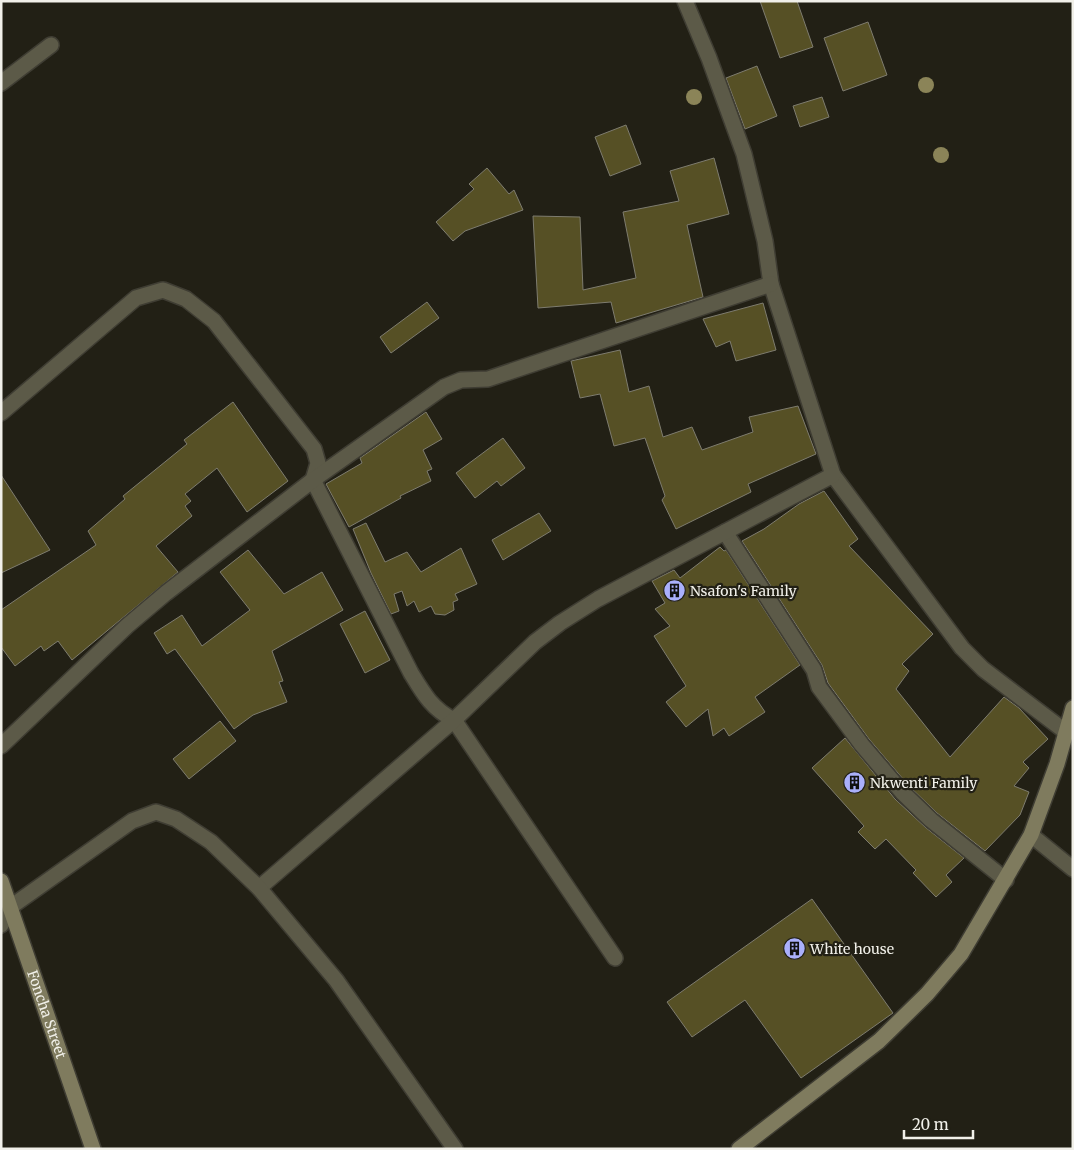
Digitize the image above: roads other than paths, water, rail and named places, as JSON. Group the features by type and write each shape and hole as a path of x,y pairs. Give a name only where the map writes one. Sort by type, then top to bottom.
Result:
{"street":[{"path":"685,1 709,58 744,154 765,241 771,284 834,475 962,648 983,669 1066,732"},
{"path":"1,82 51,45"},
{"path":"1,746 127,626 313,480 444,387 461,380 488,379 771,284"},
{"path":"1,413 136,298 162,290 186,298 220,328 314,449 318,463 313,480 411,673 428,701 444,715 454,720 614,958"},
{"path":"260,888 454,720 535,642 560,623 598,599 834,475"},
{"path":"725,532 814,670 819,687 862,745 902,792 931,820 1006,880"},
{"path":"739,1149 879,1041 927,994 962,954 1031,835 1057,764 1073,708"},
{"path":"1,925 12,906 132,821 156,812 176,819 211,842 260,888 336,980 455,1149"},
{"path":"1031,835 1073,869"},
{"name":"Foncha Street","path":"1,881 12,906 93,1149"}],"place":[{"name":"Nsafon's Family","path":"674,591"},
{"name":"Nkwenti Family","path":"854,783"},
{"name":"White house","path":"794,949"}]}
